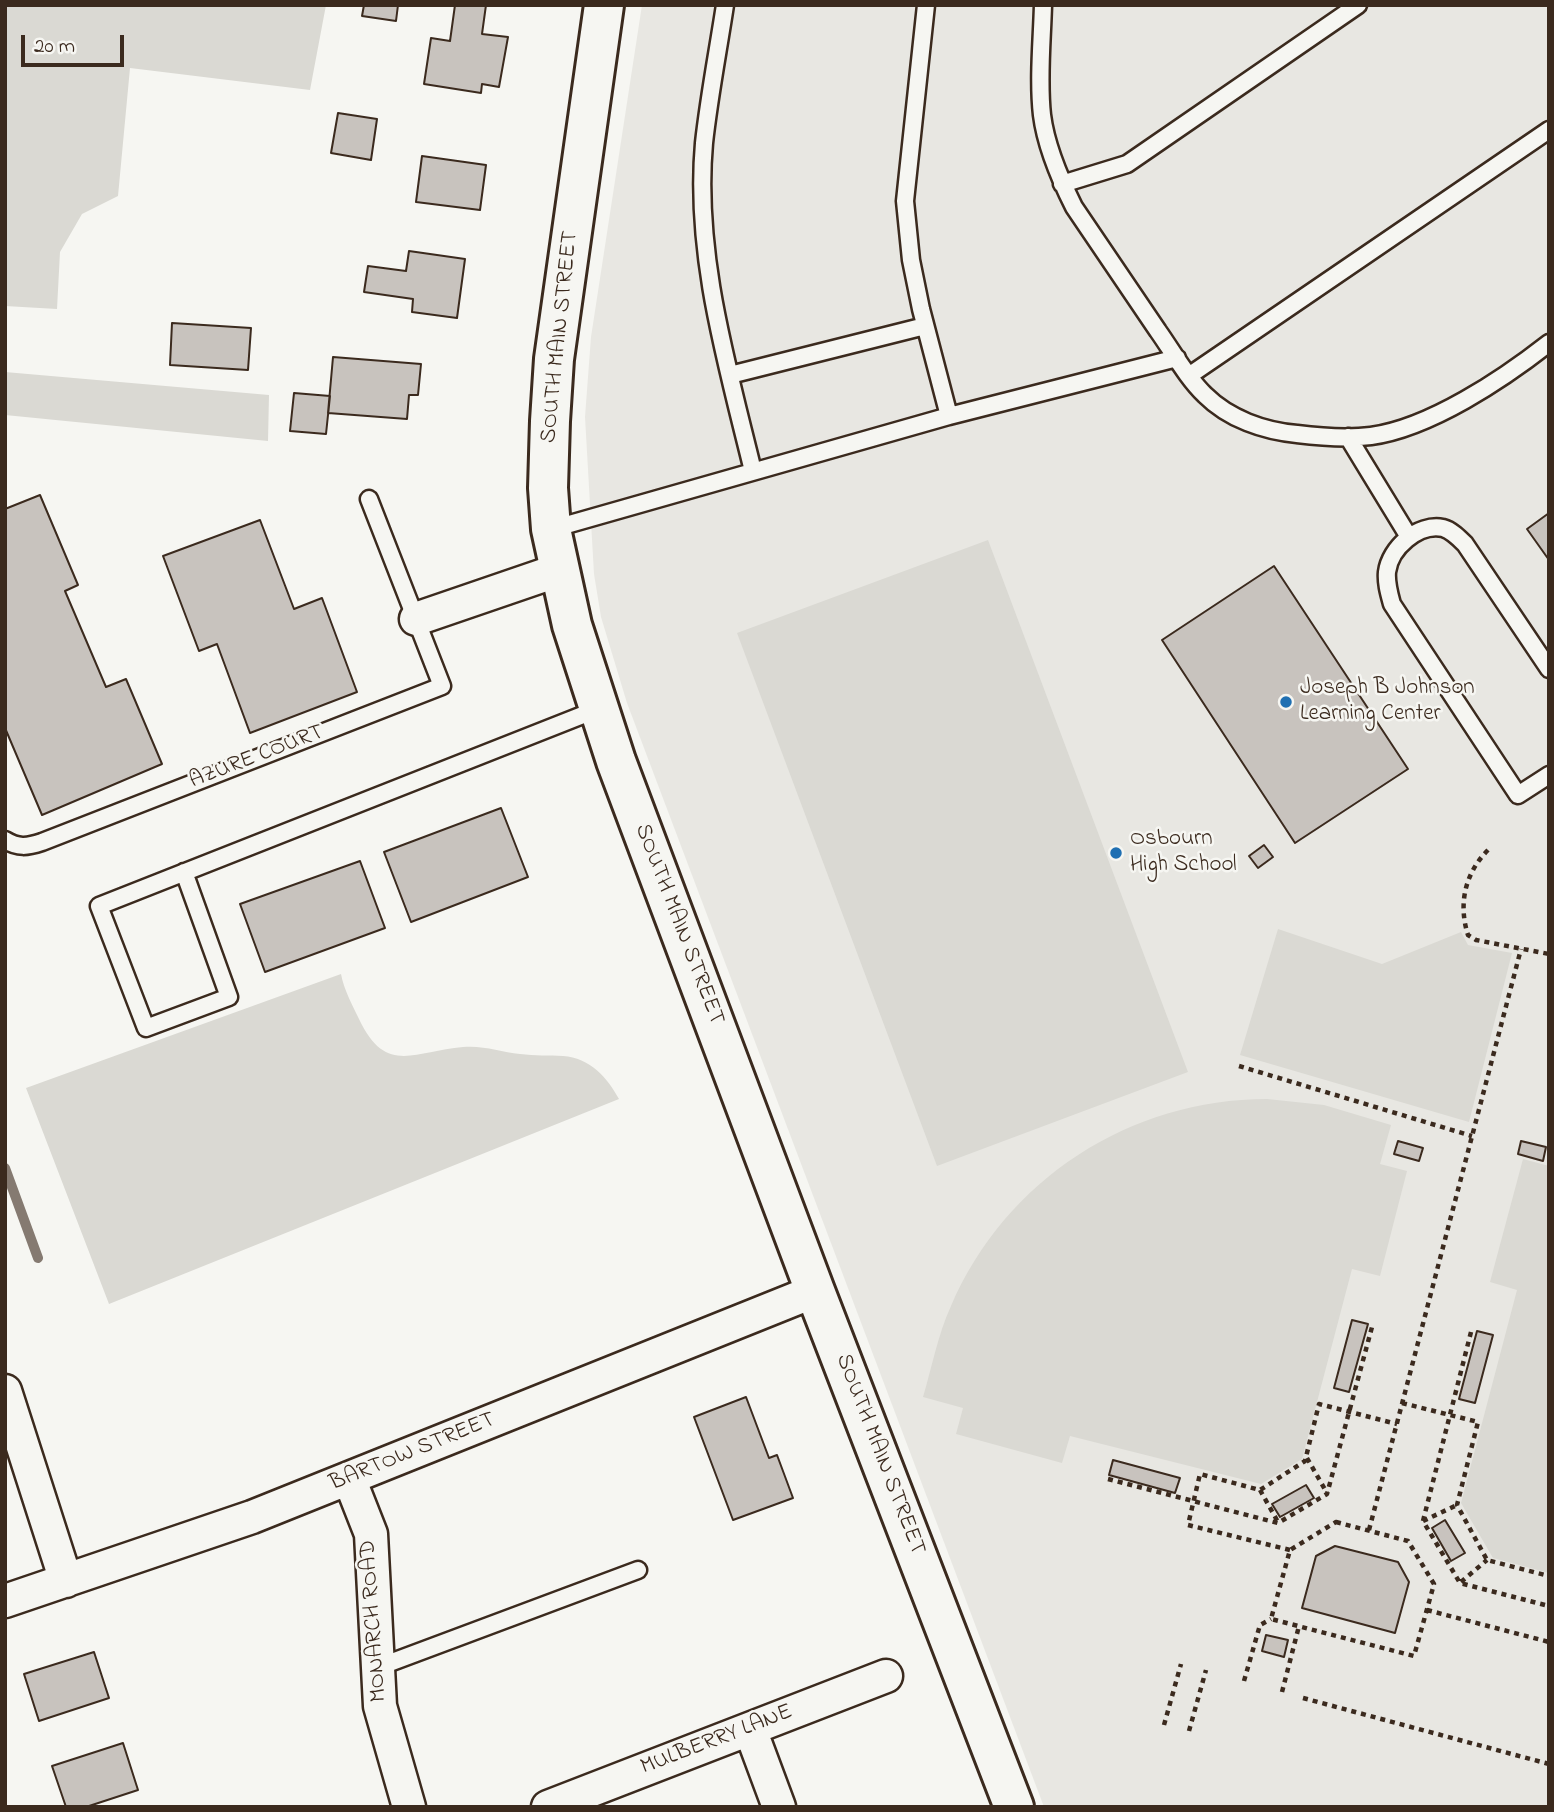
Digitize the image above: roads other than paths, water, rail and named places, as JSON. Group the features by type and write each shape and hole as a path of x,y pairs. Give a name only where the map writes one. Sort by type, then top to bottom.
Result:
{"street":[{"name":"SOUTH MAIN STREET","path":"604,5 554,359 548,488 551,529 559,570 572,625 598,709 815,1292 1014,1807"},
{"path":"416,619 559,570"},
{"name":"BARTOW STREET","path":"5,1601 209,1533 815,1292"},
{"path":"5,1391 66,1581"},
{"name":"MONARCH ROAD","path":"349,1478 371,1534 380,1706 385,1732 409,1807"},
{"name":"MULBERRY LANE","path":"548,1807 886,1676"},
{"path":"750,1728 779,1807"}],"lane":[{"path":"724,5 704,145 704,205 708,263 717,324 753,471"},
{"path":"926,5 905,201 911,260 949,416"},
{"path":"1043,5 1042,115 1062,184 1074,207 1177,358 1204,394 1220,408 1241,420 1275,432 1373,436 1406,426 1456,405 1512,372 1549,342"},
{"path":"1062,184 1127,164 1357,5"},
{"path":"1190,375 1549,130"},
{"path":"730,375 925,326"},
{"path":"551,529 949,416 1177,358"},
{"path":"1348,437 1409,537"},
{"name":"AZURE COURT","path":"5,840 15,846 42,842 442,686 369,499"},
{"path":"1549,669 1465,544 1455,535 1443,528 1429,528 1409,537 1392,556 1387,569 1387,587 1392,604 1518,795 1549,775"},
{"path":"184,872 229,997 146,1028 99,906 184,872 598,709"},
{"path":"376,1668 638,1570"}],"waterway":[{"path":"5,1168 38,1258"}],"place":[{"name":"Joseph B Johnson Learning Center","path":"1286,702"},
{"name":"Osbourn High School","path":"1116,853"}]}
